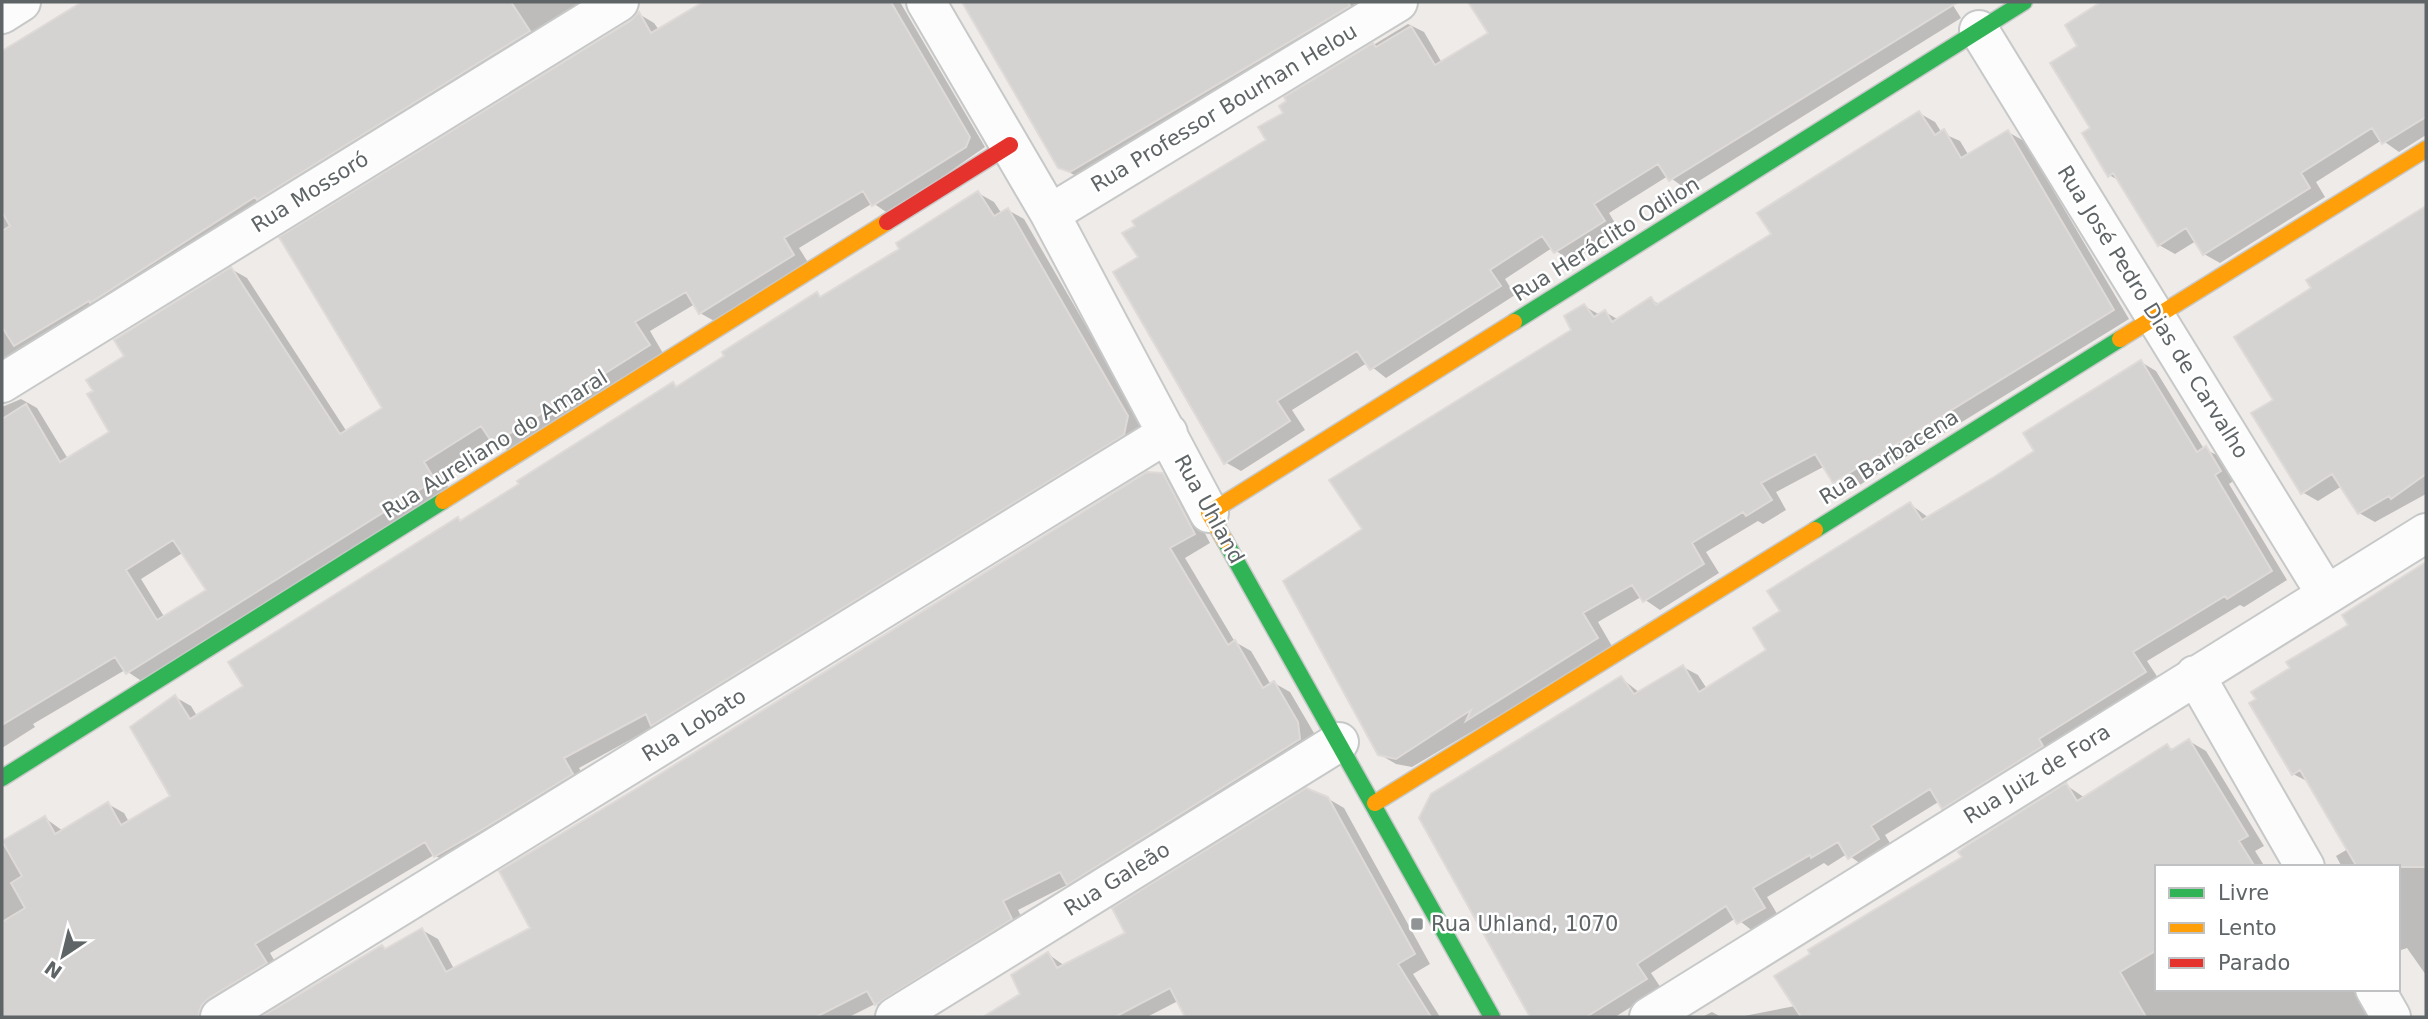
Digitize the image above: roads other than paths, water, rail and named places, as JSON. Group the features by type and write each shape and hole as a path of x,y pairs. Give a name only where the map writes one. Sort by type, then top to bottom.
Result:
{"street":[{"path":"2,14 22,2"},
{"name":"Rua Mossoró","path":"2,383 619,2"},
{"name":"Rua Uhland","path":"926,2 1050,214 1209,513 1375,803 1492,1017"},
{"name":"Rua Professor Bourhan Helou","path":"1050,214 1398,2"},
{"name":"Rua José Pedro Dias de Carvalho","path":"1999,12 2155,315 2326,594"},
{"name":"Rua Heráclito Odilon","path":"1209,513 1999,12"},
{"name":"Rua Aureliano do Amaral","path":"2,778 1010,145"},
{"name":"Rua Barbacena","path":"1375,803 2155,315 2426,149"},
{"name":"Rua Lobato","path":"220,1017 1168,433"},
{"name":"Rua Juiz de Fora","path":"1649,1017 2426,533"},
{"path":"2195,675 2304,865"},
{"name":"Rua Galeão","path":"895,1017 1339,741"},
{"path":"2376,991 2391,1017"}],"place":[{"name":"Rua Uhland, 1070","path":"1417,924"}]}
